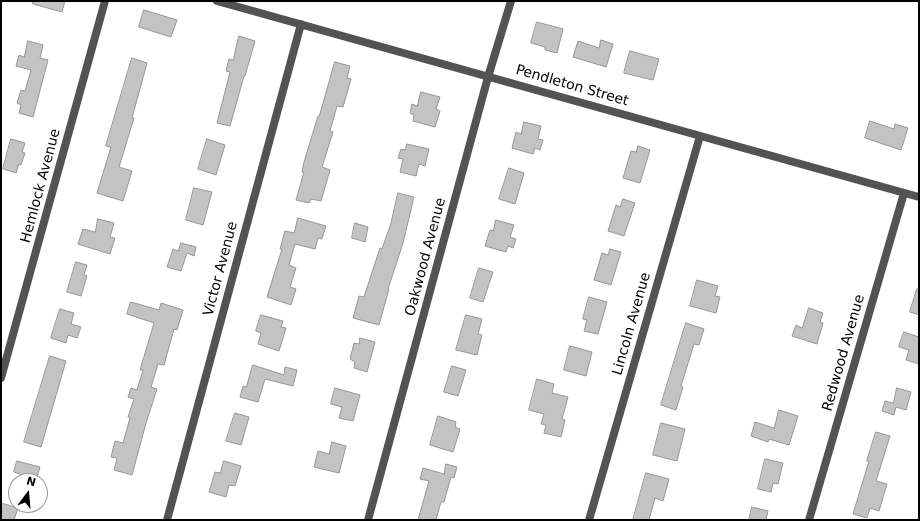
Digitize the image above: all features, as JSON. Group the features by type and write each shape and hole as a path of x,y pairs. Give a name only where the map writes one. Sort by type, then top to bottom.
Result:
{"street":[{"name":"Hemlock Avenue","path":"1,378 105,1"},
{"name":"Pendleton Street","path":"217,1 919,197"},
{"name":"Oakwood Avenue","path":"368,520 488,77 511,1"},
{"name":"Victor Avenue","path":"167,520 301,24"},
{"name":"Lincoln Avenue","path":"589,520 700,136"},
{"name":"Redwood Avenue","path":"809,520 904,193"}],"building":[{"path":"33,1 65,1 62,12 33,4"},
{"path":"144,10 177,20 171,37 139,27"},
{"path":"537,22 563,29 557,53 545,50 545,47 531,43"},
{"path":"239,36 255,41 230,126 217,123 230,72 226,71 229,59 233,60"},
{"path":"601,40 613,44 606,67 573,57 578,41 599,48"},
{"path":"28,41 43,45 40,58 48,60 33,117 19,113 21,105 17,103 21,90 25,91 31,70 16,66 19,55 24,57"},
{"path":"630,51 659,59 653,80 624,73"},
{"path":"132,58 147,63 132,118 134,118 119,167 132,171 123,201 97,193 111,147 106,146"},
{"path":"335,62 350,66 347,78 351,79 343,107 337,106 330,131 333,132 322,167 330,170 321,201 311,199 309,203 296,200 304,172 302,172 304,162"},
{"path":"421,92 440,97 436,109 440,111 435,127 413,121 414,115 410,113 412,104 417,106"},
{"path":"870,121 894,129 895,124 908,128 901,150 865,138"},
{"path":"524,122 541,126 538,139 543,140 540,150 535,148 533,154 512,148 516,132 521,134"},
{"path":"11,139 25,143 22,152 25,153 21,165 19,164 16,173 3,169"},
{"path":"207,139 225,145 216,175 198,169"},
{"path":"407,144 429,149 425,166 419,164 416,176 400,172 403,159 398,158 401,149 405,150"},
{"path":"638,146 650,150 640,183 623,178 631,151 636,152"},
{"path":"509,168 524,173 515,204 499,199"},
{"path":"194,188 212,192 203,225 186,220"},
{"path":"398,193 414,197 403,243 388,289 379,325 353,318 359,296 364,297 380,248 382,249 391,223"},
{"path":"623,199 635,203 624,236 608,231 616,205 620,207"},
{"path":"298,218 326,226 322,239 318,238 315,249 295,244 289,265 296,268 290,287 296,289 291,305 267,297 282,249 280,249 285,231 294,233"},
{"path":"98,219 114,223 110,237 115,238 110,254 78,244 83,229 95,232"},
{"path":"496,220 514,225 510,237 516,239 513,248 508,246 506,252 485,246 490,230 493,231"},
{"path":"355,223 368,227 365,242 352,238"},
{"path":"181,243 196,247 194,256 187,253 181,271 167,267 173,249 178,251"},
{"path":"610,249 621,252 611,285 594,280 602,253 608,255"},
{"path":"76,262 87,265 84,275 87,276 81,296 67,292"},
{"path":"479,268 493,272 483,302 470,298"},
{"path":"697,280 718,286 715,296 720,297 716,313 690,306"},
{"path":"917,289 919,289 919,315 910,312"},
{"path":"589,297 607,302 598,334 584,331 587,320 583,319"},
{"path":"131,302 159,310 161,303 183,310 177,330 174,329 164,365 158,364 151,387 157,389 132,475 114,470 117,458 111,457 115,441 123,443 130,418 128,417 134,399 128,397 131,388 137,390 143,370 140,370 154,323 127,314"},
{"path":"809,308 823,313 820,322 823,323 817,344 792,336 796,325 802,328"},
{"path":"60,309 74,313 71,324 81,327 77,338 68,335 66,343 51,338"},
{"path":"261,315 283,321 281,327 286,328 279,351 258,344 261,333 256,331"},
{"path":"466,315 482,319 478,334 482,335 477,355 456,350"},
{"path":"686,323 704,329 699,345 694,344 681,386 683,387 676,410 661,405"},
{"path":"904,332 919,337 919,364 906,360 909,350 899,347"},
{"path":"360,338 375,342 367,372 354,368 355,362 350,359 354,343 359,344"},
{"path":"570,346 592,352 586,376 564,370"},
{"path":"50,356 66,361 41,447 24,442"},
{"path":"253,365 284,375 285,367 297,370 293,386 265,379 258,402 240,397 243,386 246,387"},
{"path":"452,366 466,370 458,396 444,392"},
{"path":"537,379 554,384 552,393 568,397 562,419 565,420 561,437 544,433 546,425 541,424 544,414 529,410"},
{"path":"335,388 360,395 353,421 339,418 342,407 331,404"},
{"path":"897,388 911,392 906,410 896,407 894,415 882,411 885,401 893,403"},
{"path":"779,410 798,416 789,445 769,439 768,442 751,436 755,422 774,428"},
{"path":"235,413 249,417 241,445 226,441"},
{"path":"438,416 456,422 455,427 460,429 453,452 430,445"},
{"path":"661,423 685,429 677,461 653,455"},
{"path":"876,432 890,436 876,481 887,484 879,511 870,508 867,518 853,514"},
{"path":"332,442 346,446 339,473 314,467 318,451 329,454"},
{"path":"765,459 783,463 778,484 773,483 771,492 758,489"},
{"path":"17,461 40,467 38,473 14,472"},
{"path":"224,461 241,466 235,486 229,485 226,497 209,492 215,472 220,473"},
{"path":"446,464 457,467 454,478 451,477 444,502 441,502 436,520 418,520 429,481 420,479 423,468 444,474"},
{"path":"646,473 669,479 663,501 655,498 649,520 633,520"},
{"path":"1,503 8,505 8,513 16,513 14,520 1,520"},
{"path":"752,507 768,511 766,520 749,520"}]}
